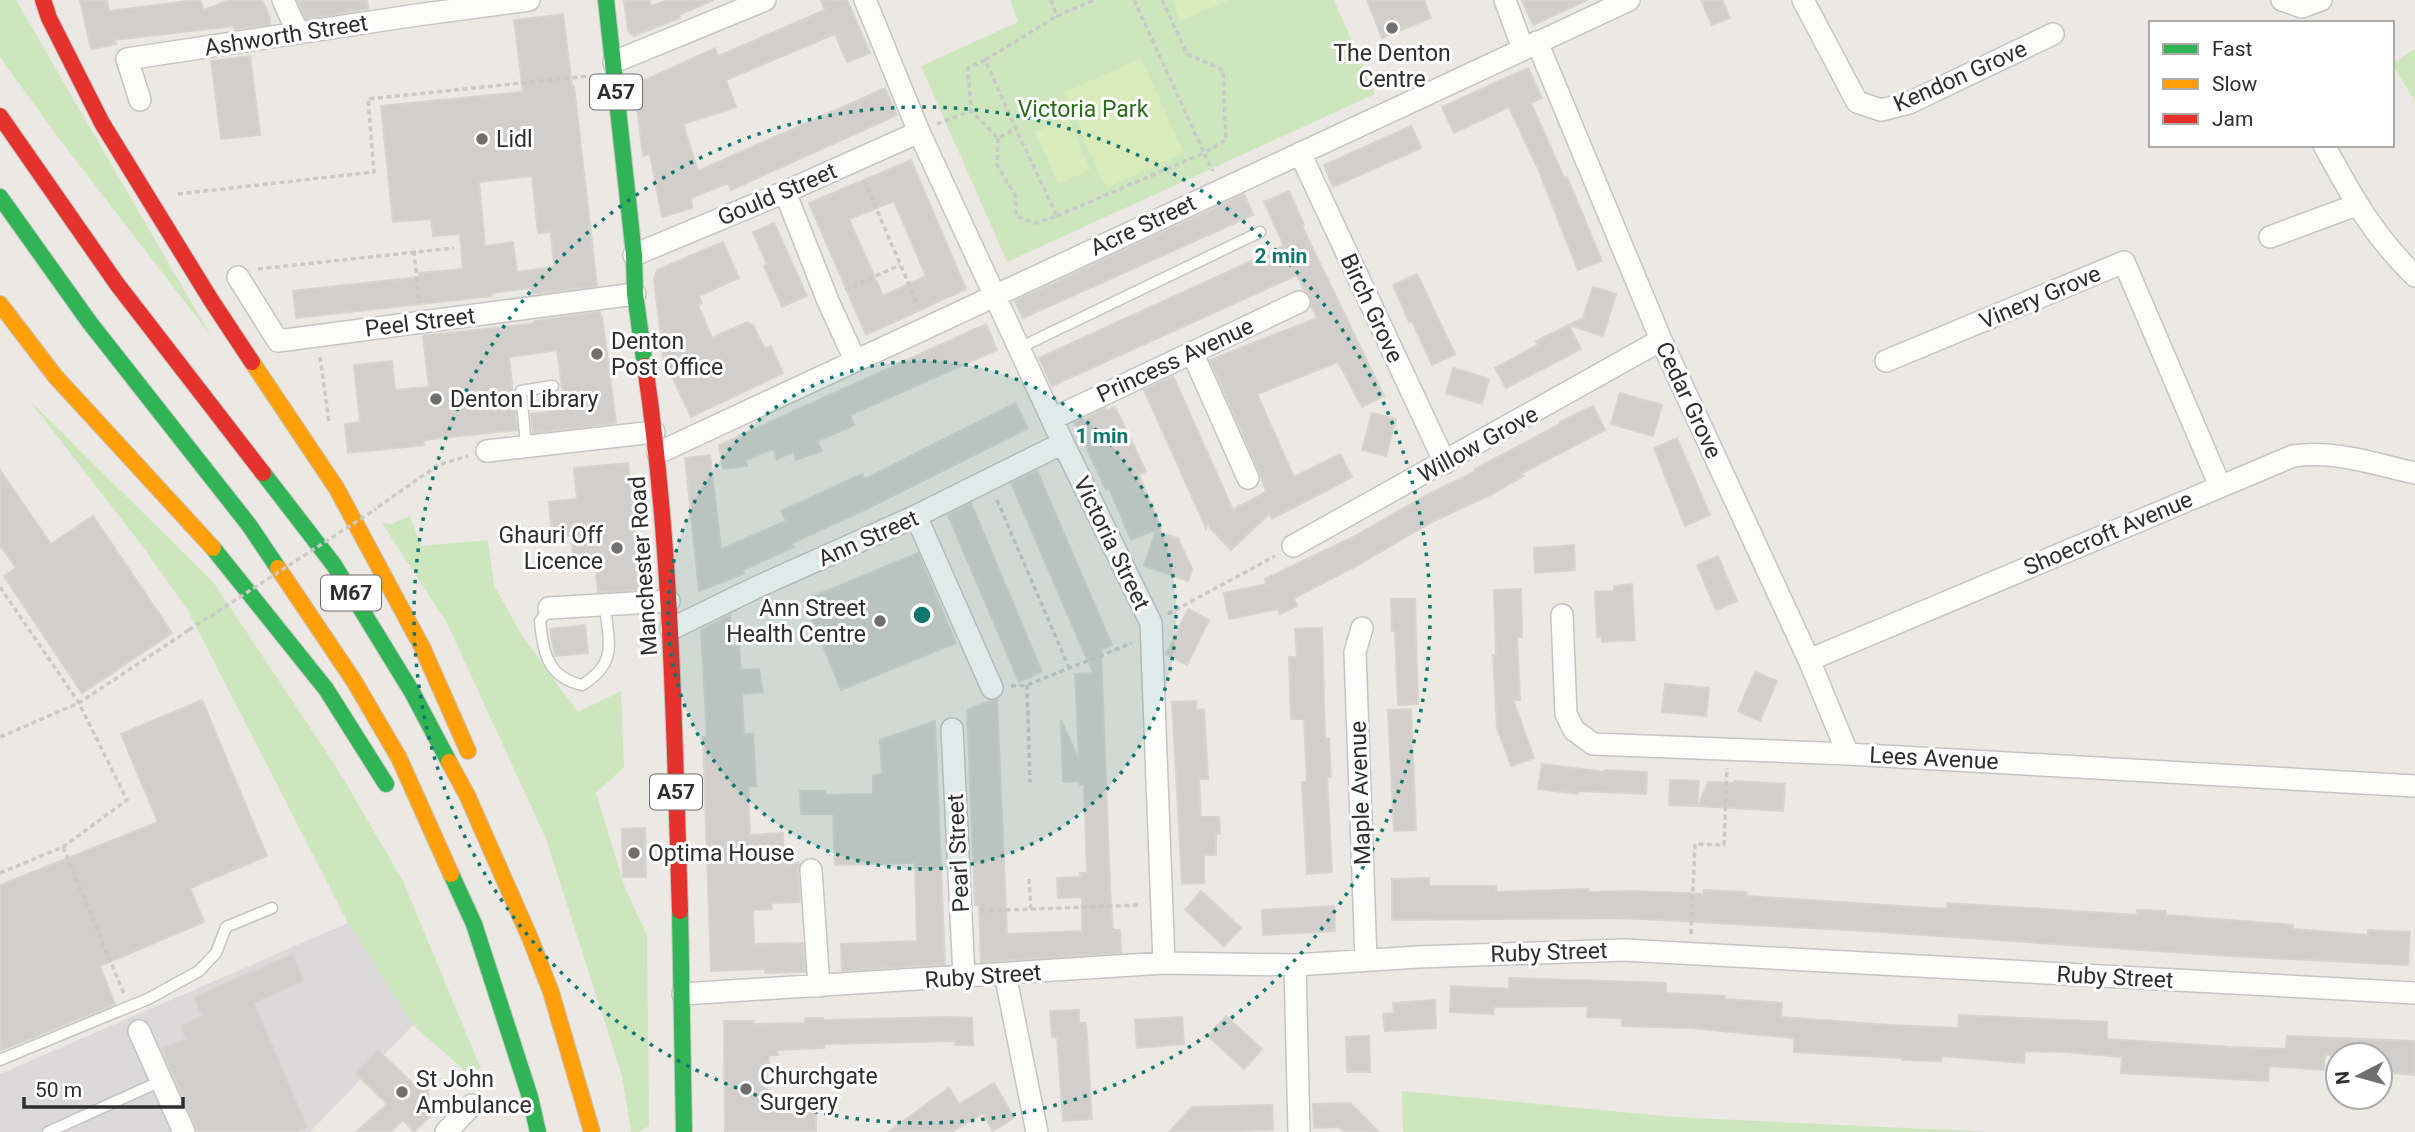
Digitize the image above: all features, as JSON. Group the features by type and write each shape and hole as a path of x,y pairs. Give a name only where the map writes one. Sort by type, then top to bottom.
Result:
{"main road":[{"name":"M67","path":"45,0 49,18 109,135 211,300 337,489 422,648 477,770"},
{"name":"Manchester Road","path":"606,0 634,255 635,294 656,442 671,629 683,994 684,1132"},
{"name":"M67","path":"0,116 117,284 334,565 412,692 467,795 530,938 551,992 592,1132"},
{"name":"M67","path":"0,197 90,323 249,525 354,681 399,758 474,924 530,1097 538,1132"},
{"path":"0,303 55,376 218,552 326,689 393,795"},
{"name":"M67","path":"485,796 530,938"},
{"name":"M67","path":"408,818 474,924"}],"street":[{"path":"283,0 298,33"},
{"name":"Ashworth Street","path":"140,100 127,60 298,33 416,7 529,0"},
{"path":"614,68 765,0"},
{"name":"Victoria Street","path":"865,0 919,132 1151,629 1164,963"},
{"name":"Cedar Grove","path":"1505,0 1530,46 1661,340 1809,660 1848,754"},
{"name":"Acre Street","path":"487,451 526,446 656,442 855,360 1629,0"},
{"name":"Kendon Grove","path":"1802,0 1857,102 1881,110 1909,103 2053,34"},
{"path":"2282,0 2302,7 2321,0"},
{"name":"Gould Street","path":"634,255 919,132"},
{"path":"2325,147 2356,205 2378,236 2415,276"},
{"name":"Birch Grove","path":"1300,153 1445,463"},
{"path":"785,192 855,360"},
{"path":"2270,237 2356,205"},
{"name":"Vinery Grove","path":"1886,361 2124,262 2220,486"},
{"name":"Peel Street","path":"245,273 278,341 635,294"},
{"name":"Princess Avenue","path":"1052,419 1299,302"},
{"name":"Willow Grove","path":"1293,546 1661,340"},
{"path":"1192,352 1248,478"},
{"name":"Ann Street","path":"671,629 916,516 1063,443"},
{"name":"Shoecroft Avenue","path":"1809,660 2293,456 2315,453 2337,455 2415,473"},
{"path":"916,516 992,688"},
{"path":"550,608 669,601"},
{"name":"Lees Avenue","path":"1562,615 1566,713 1574,730 1593,744 1848,754 2415,786"},
{"name":"Maple Avenue","path":"1362,628 1355,652 1366,959"},
{"name":"Pearl Street","path":"952,729 964,978"},
{"path":"811,870 819,986"},
{"name":"Ruby Street","path":"683,994 964,978 1164,963 1295,965 1366,959 1624,950 2415,993"},
{"path":"1295,965 1299,1132"},
{"path":"1004,974 1037,1132"},
{"path":"139,1031 184,1132"},
{"path":"446,1132 472,1105"}],"lane":[{"path":"1019,348 1260,232"},
{"path":"526,446 521,391 553,386"},
{"path":"550,608 540,621 545,654 551,667 568,682 582,685 598,675 605,666 608,655 605,604"},
{"path":"0,1060 148,999 199,971 216,953 226,927 272,908"},
{"path":"48,1132 161,1081"}],"path":[{"path":"1051,0 1057,16"},
{"path":"1094,0 1057,16 968,68 971,111 998,138 997,165 1015,195 1016,216 1035,223 1204,153 1226,140 1223,69 1187,54 1162,0"},
{"path":"1134,0 1204,153"},
{"path":"985,60 1057,216"},
{"path":"176,194 374,172 368,99 614,68"},
{"path":"919,132 971,111"},
{"path":"998,138 1016,129"},
{"path":"855,161 927,326"},
{"path":"245,273 454,248"},
{"path":"414,251 422,322"},
{"path":"827,298 901,265"},
{"path":"317,336 329,425"},
{"path":"0,737 79,703 376,509 438,465 487,451"},
{"path":"988,480 1069,668"},
{"path":"992,688 1027,685 1069,668 1151,629 1293,546"},
{"path":"0,587 79,703 127,800 63,847 0,873"},
{"path":"1027,685 1030,782"},
{"path":"1690,954 1695,844 1724,845 1728,748"},
{"path":"63,847 124,994"},
{"path":"1029,879 1031,909"},
{"path":"961,912 1161,904"}],"shaded area":[{"path":"348,923 413,1025 310,1132 0,1132 0,1074"}],"green space":[{"path":"0,0 16,0 211,336 57,136 0,57"},
{"name":"Victoria Park","path":"1010,0 1334,0 1375,94 1007,262 921,66 1018,22"},
{"path":"1172,0 1230,0 1180,21"},
{"path":"2415,49 2415,101 2394,67 2394,63"},
{"path":"1141,58 1184,153 1106,188 1063,93"},
{"path":"1068,118 1090,170 1058,184 1035,132"},
{"path":"29,400 214,583 337,768 403,881 481,1069 465,1071 413,1025 348,923 187,609 144,548"},
{"path":"410,516 421,546 488,540 494,585 521,634 578,712 621,691 624,767 596,793 625,888 647,935 649,1126 639,1132 631,1132 622,1076 546,839 447,623 382,523 391,524"},
{"path":"1402,1091 1674,1117 1991,1132 1403,1132"}],"building":[{"path":"80,0 107,0 109,11 195,0 200,0 204,10 229,0 262,0 270,24 115,40 116,44 91,49"},
{"path":"297,0 367,0 368,9 306,19"},
{"path":"624,0 649,0 651,6 668,0 714,0 679,15 680,18 634,36 628,31"},
{"path":"821,0 847,0 870,53 847,62 835,34 726,80 736,107 683,124 698,171 885,88 897,115 731,190 728,183 691,198 692,208 662,217 650,154 643,156 634,85 715,48 718,56 825,10"},
{"name":"The Denton Centre","path":"1367,0 1424,0 1431,18 1382,38"},
{"path":"1522,0 1587,0 1533,25"},
{"path":"1701,0 1722,0 1730,18 1712,25"},
{"path":"563,14 597,286 531,294 530,288 491,293 492,296 296,318 293,291 419,277 419,273 463,269 460,234 433,236 431,219 393,222 381,106 523,92 514,20","holes":["532,176 538,233 551,232 554,267 517,272 513,242 485,246 479,182"]},
{"path":"250,56 260,135 221,139 211,61"},
{"path":"1528,68 1542,98 1531,103 1564,178 1567,177 1602,261 1578,270 1538,169 1509,107 1454,133 1442,107"},
{"path":"1411,126 1421,148 1333,187 1324,165"},
{"path":"911,160 966,289 866,335 809,203","holes":["894,201 926,276 883,296 849,219"]},
{"path":"1289,191 1304,225 1302,226 1384,396 1362,407 1338,362 1257,394 1294,477 1340,454 1352,477 1272,519 1269,514 1231,550 1210,528 1208,521 1206,528 1144,390 1173,376 1233,510 1266,492 1210,360 1317,318 1310,296 1297,275 1052,386 1039,358 1284,246 1264,202"},
{"path":"1244,194 1253,215 1023,318 1015,301"},
{"path":"774,223 807,296 782,307 753,232"},
{"path":"723,242 739,278 699,296 702,303 698,305 712,338 747,322 753,325 765,349 771,346 783,373 691,417 664,360 654,280 657,270"},
{"path":"1417,274 1455,354 1432,365 1393,285"},
{"path":"1593,287 1616,294 1603,336 1569,325 1581,349 1506,388 1495,368 1538,345 1536,341 1583,318"},
{"path":"600,312 616,423 533,433 531,414 565,410 557,350 509,357 517,430 423,440 424,445 348,453 345,424 360,422 354,365 392,361 395,390 429,387 423,336 530,324 534,321"},
{"path":"986,324 997,350 850,415 854,425 817,441 822,451 796,460 793,452 777,459 773,449 746,460 747,466 723,469 719,445"},
{"path":"1453,368 1489,379 1482,404 1446,393"},
{"path":"1620,393 1662,405 1653,436 1611,424"},
{"path":"1015,403 1028,428 869,508 792,543 794,547 743,570 744,574 699,591 685,458 710,455 721,549 786,521 781,511 862,474 865,479"},
{"path":"1593,406 1605,430 1522,473 1524,476 1490,495 1432,522 1294,598 1297,606 1280,614 1278,609 1229,619 1224,593 1267,584 1265,579 1353,537"},
{"path":"1115,407 1146,471 1139,475 1161,528 1131,540 1109,488 1106,490 1075,423 1105,408 1106,411"},
{"path":"1372,413 1396,419 1386,456 1362,450"},
{"path":"1677,438 1710,515 1685,526 1654,448"},
{"path":"628,463 641,590 598,592 595,564 574,566 571,536 552,538 549,502 577,499 574,468"},
{"path":"0,470 51,544 93,516 172,633 82,693 4,576 16,568 0,545"},
{"path":"1037,471 1112,645 1101,650 1110,886 1113,930 1120,930 1121,953 981,962 979,905 975,905 967,710 990,701 997,700 1007,934 1082,931 1082,897 1058,898 1057,878 1081,877 1080,873 1087,873 1084,785 1080,785 1080,781 1063,782 1061,720 1079,760 1075,674 1093,673 1011,483"},
{"path":"971,503 1042,672 1019,682 948,515"},
{"path":"1156,531 1178,538 1192,569 1188,581 1144,566"},
{"path":"1574,545 1575,570 1535,573 1534,548"},
{"name":"Ann Street Health Centre","path":"918,553 956,643 841,690 804,600"},
{"path":"1718,556 1737,601 1716,610 1697,565"},
{"path":"1632,584 1635,640 1602,642 1602,636 1597,637 1595,592 1614,591 1614,586"},
{"path":"1521,589 1522,637 1517,637 1520,700 1513,700 1534,758 1511,766 1497,728 1493,655 1496,655 1494,590"},
{"path":"1391,599 1415,599 1418,704 1398,705"},
{"path":"1188,609 1209,620 1187,665 1166,654"},
{"path":"730,615 732,646 739,646 741,670 759,669 763,692 742,694 744,734 753,734 756,786 748,787 750,835 783,833 784,864 800,863 800,902 771,903 772,909 753,910 754,944 803,943 805,972 765,973 765,969 711,971 703,737 707,736 701,630"},
{"path":"585,625 588,653 555,656 550,629"},
{"path":"1322,628 1325,738 1329,738 1331,777 1327,777 1332,872 1307,874 1302,782 1307,782 1304,719 1291,719 1289,657 1297,657 1295,629"},
{"path":"1755,672 1777,681 1760,721 1738,711"},
{"path":"1665,684 1709,688 1706,716 1662,712"},
{"path":"202,700 267,856 190,888 204,922 100,966 115,1004 0,1051 0,885 158,822 121,734"},
{"path":"1196,701 1196,710 1204,709 1208,779 1199,779 1201,817 1219,817 1220,834 1216,834 1216,855 1204,855 1204,883 1182,884 1172,702"},
{"path":"1411,709 1416,830 1394,831 1388,710"},
{"path":"935,721 945,964 842,971 841,944 917,941 915,863 835,865 833,814 801,814 800,791 825,791 825,795 873,794 873,775 882,774 880,740"},
{"path":"1542,764 1605,772 1647,772 1646,794 1578,791 1577,794 1538,789"},
{"path":"1670,780 1699,781 1697,806 1669,805"},
{"path":"1708,782 1785,784 1783,811 1698,806"},
{"name":"Optima House","path":"645,828 646,877 623,877 622,829"},
{"path":"1429,878 1429,886 1496,886 1496,892 1588,889 1588,892 1704,894 1704,890 1747,892 1747,896 1947,909 1947,903 2137,915 2137,910 2166,911 2166,915 2293,925 2293,929 2368,935 2368,930 2410,932 2408,965 1623,918 1392,920 1392,879"},
{"path":"1201,891 1241,928 1224,946 1185,910"},
{"path":"1334,906 1335,931 1263,935 1262,910"},
{"path":"293,954 304,981 254,1003 307,1127 295,1132 198,1132 162,1049 186,1039 181,1026 202,1016 194,997"},
{"path":"1509,978 1666,983 1666,993 1782,1003 1781,1017 1958,1028 1959,1015 2107,1022 2107,1039 2231,1047 2286,1049 2287,1036 2415,1041 2415,1075 2394,1073 2394,1041 2324,1041 2324,1070 2269,1066 2268,1081 2121,1073 2122,1057 2065,1052 2025,1051 2024,1063 1942,1056 1941,1061 1902,1060 1794,1052 1794,1038 1691,1028 1622,1026 1622,1018 1587,1017 1588,1006 1494,1007 1493,1014 1450,1012 1451,986 1509,989"},
{"path":"1435,1000 1436,1028 1385,1031 1383,1014 1394,1013 1393,1003"},
{"path":"1079,1010 1079,1023 1086,1023 1092,1119 1063,1121 1057,1037 1052,1037 1050,1011"},
{"path":"1226,1016 1262,1049 1244,1069 1208,1036"},
{"path":"1182,1017 1184,1044 1137,1048 1135,1020"},
{"path":"805,1018 823,1020 972,1018 973,1045 955,1045 955,1041 824,1044 824,1048 777,1050 778,1055 769,1055 769,1063 766,1063 767,1105 816,1105 816,1132 725,1132 724,1021 754,1021 754,1024 805,1023"},
{"path":"1369,1036 1370,1072 1347,1072 1346,1037"},
{"name":"St John Ambulance","path":"378,1050 414,1085 428,1084 428,1099 437,1109 414,1132 403,1120 390,1132 356,1132 387,1104 355,1073"},
{"path":"994,1083 1014,1118 993,1131 983,1113 952,1132 888,1132 949,1088 959,1104"},
{"path":"1350,1103 1379,1132 1345,1132 1339,1127 1314,1128 1313,1104"},
{"path":"1272,1105 1273,1130 1169,1132 1192,1107"}],"traffic: fast":[{"path":"606,0 634,255 635,294 645,366"},
{"path":"0,197 90,323 249,525 278,568"},
{"path":"263,473 334,565 412,692 449,762"},
{"path":"213,548 326,689 386,784"},
{"path":"451,874 474,924 530,1097 538,1132"},
{"path":"680,911 684,1132"}],"traffic: slow":[{"path":"0,304 55,376 213,548"},
{"path":"252,362 337,489 422,647 468,751"},
{"path":"278,568 354,681 399,758 451,874"},
{"path":"449,762 467,795 551,992 592,1132"}],"traffic: jam":[{"path":"43,0 49,18 102,123 252,362"},
{"path":"0,116 117,284 263,473"},
{"path":"645,366 666,570 680,911"}],"place":[{"name":"The Denton Centre","path":"1392,28"},
{"name":"Lidl","path":"482,139"},
{"name":"Denton Post Office","path":"597,354"},
{"name":"Denton Library","path":"436,399"},
{"name":"Ghauri Off Licence","path":"617,548"},
{"name":"Ann Street Health Centre","path":"880,621"},
{"name":"Optima House","path":"634,853"},
{"name":"Churchgate Surgery","path":"746,1089"},
{"name":"St John Ambulance","path":"402,1092"}]}
